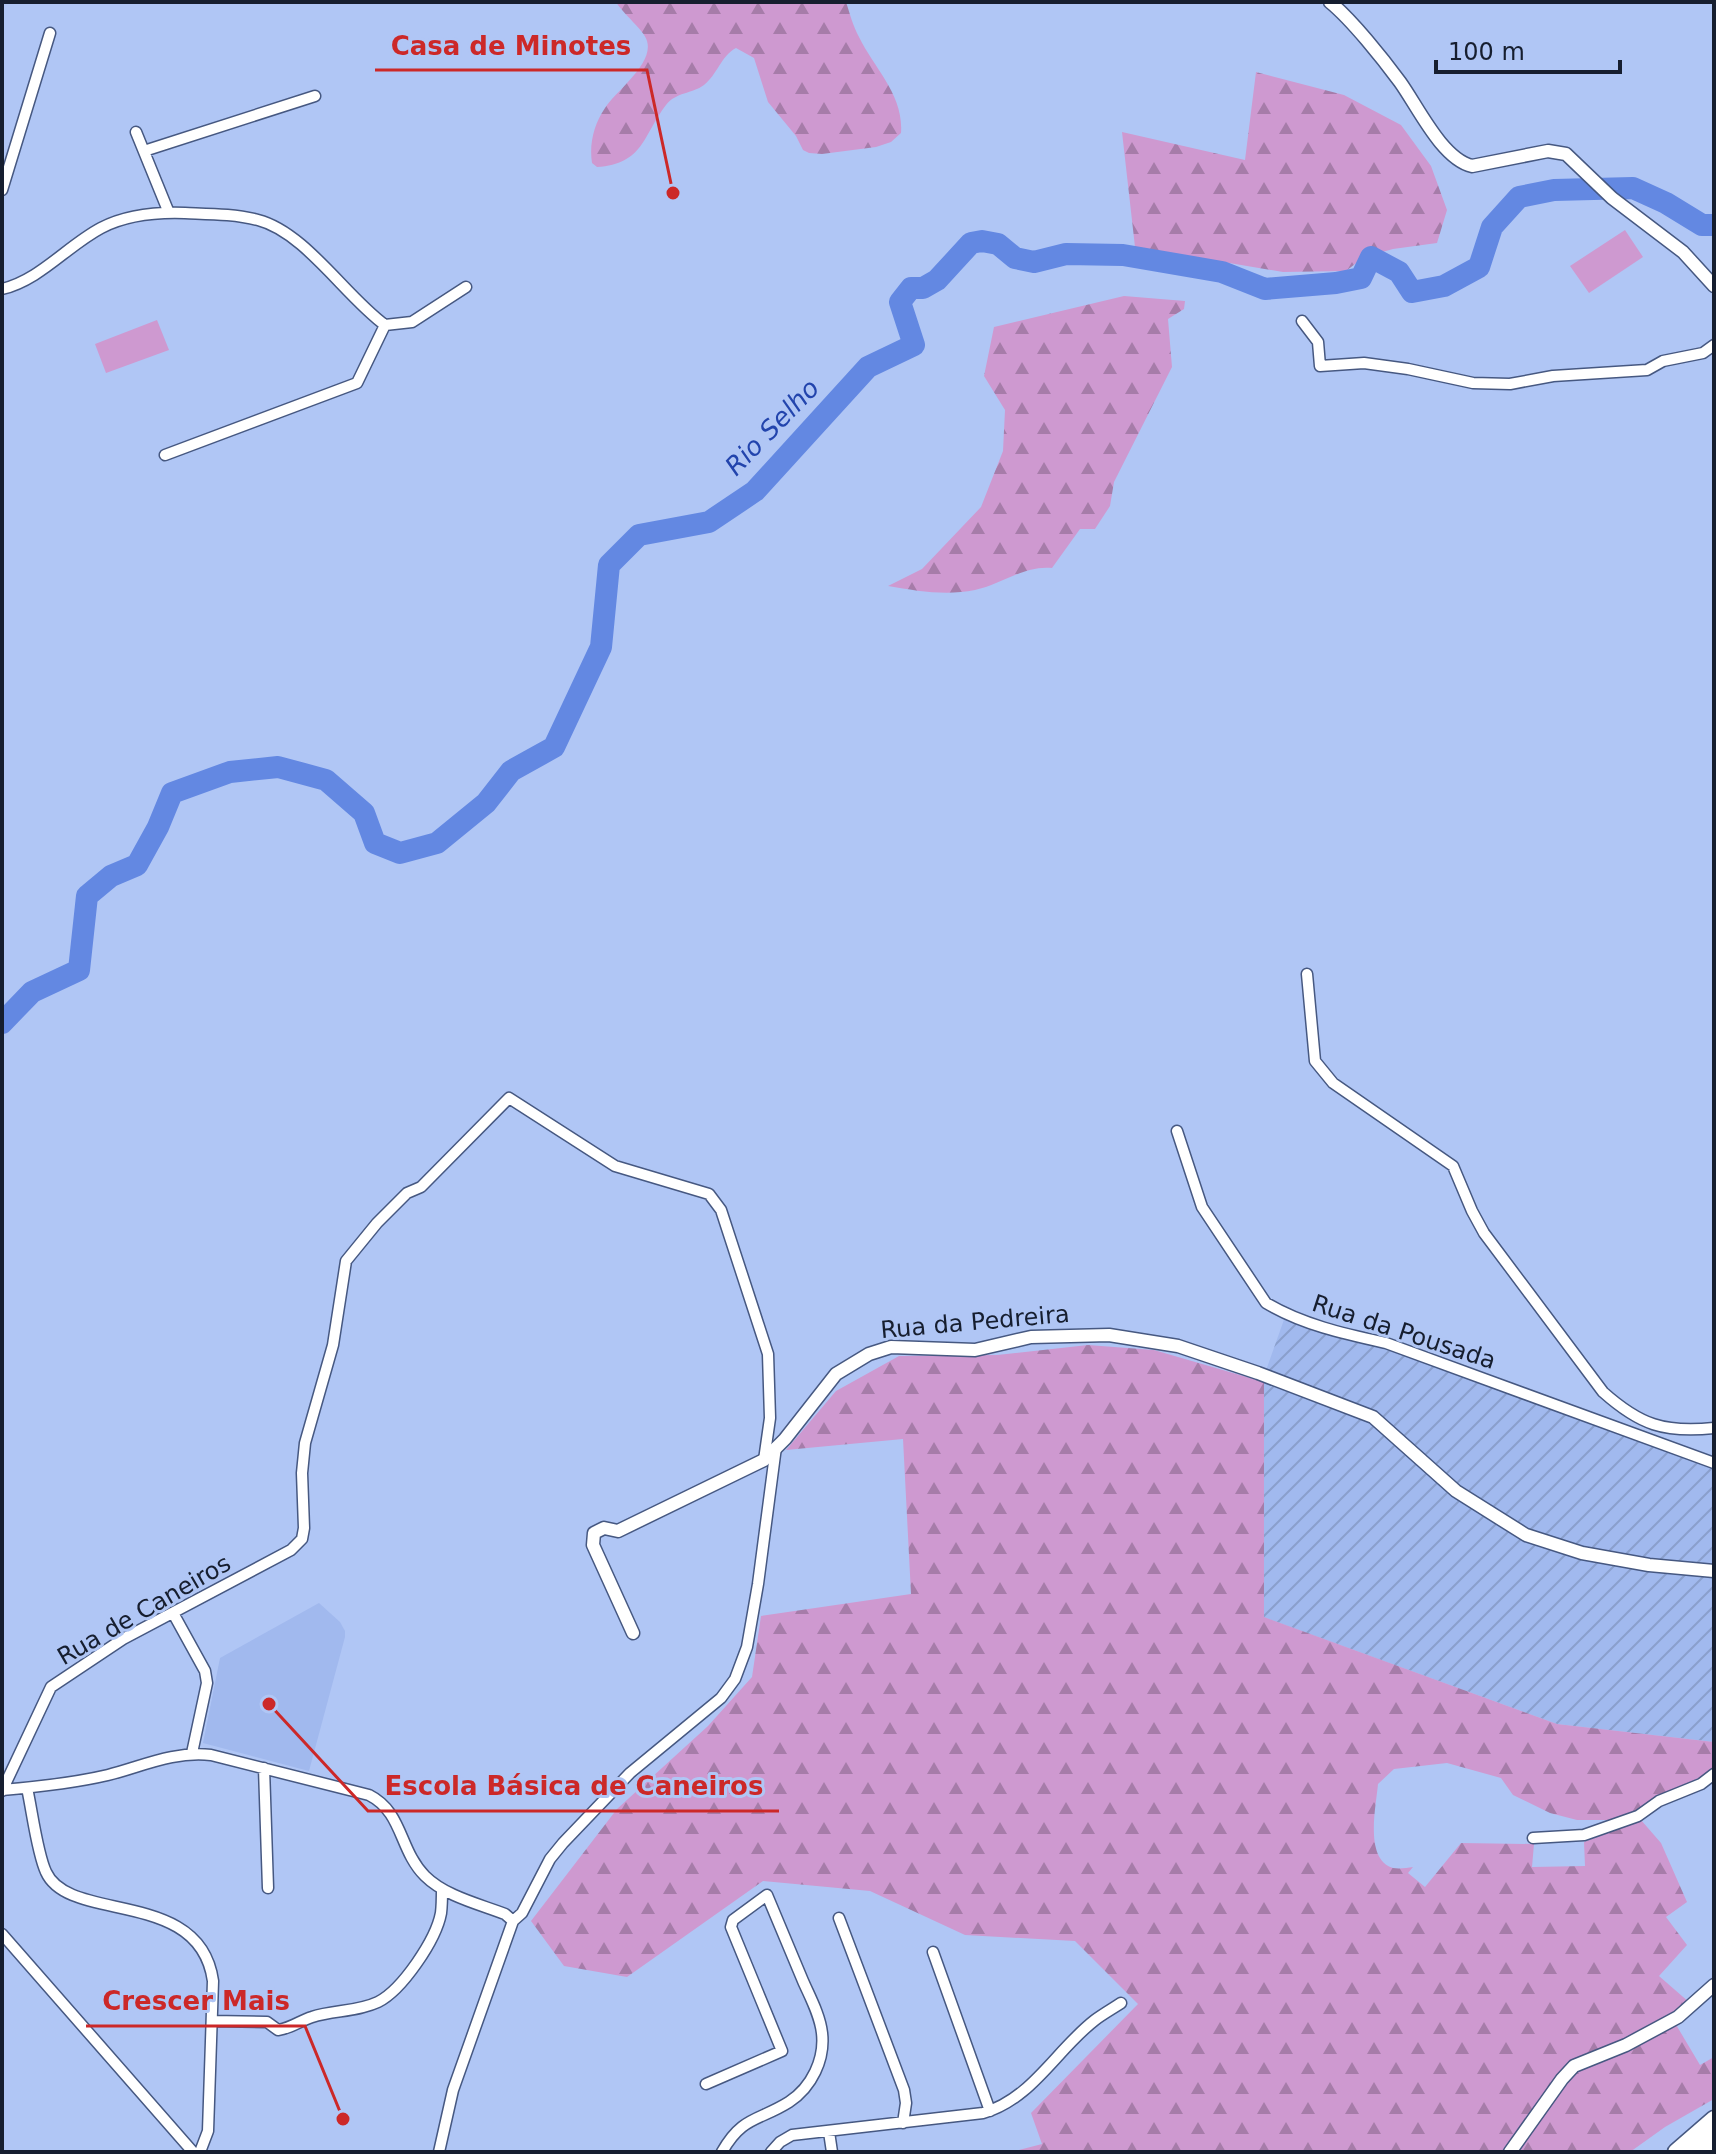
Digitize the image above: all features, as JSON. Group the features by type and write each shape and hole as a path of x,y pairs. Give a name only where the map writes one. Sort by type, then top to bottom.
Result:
{"highway":[{"path":"1676,2152 1714,2119"},
{"path":"1698,2152 1714,2139"}],"street":[{"path":"1330,2 1398,79 1443,147 1461,163 1472,166 1548,151 1566,154 1612,198 1662,233 1714,286"},
{"path":"2,187 50,33"},
{"path":"144,151 315,96"},
{"path":"136,132 169,213"},
{"path":"2,289 38,272 103,227 136,216 169,213 209,214 261,221 312,253 368,312 385,325 412,322 466,287"},
{"path":"1302,321 1318,342 1320,366 1364,363 1473,383 1510,384 1553,376 1647,370 1663,361 1703,353 1714,345"},
{"path":"165,455 357,383 385,325"},
{"path":"1307,974 1315,1061 1333,1083 1453,1166 1484,1233 1603,1392 1627,1413 1654,1425 1679,1430 1714,1428"},
{"name":"Rua de Caneiros","path":"2,1791 51,1687 123,1639 291,1550 302,1539 305,1443 325,1380 346,1261 407,1193 421,1187 509,1098 615,1166 709,1194 721,1210 768,1354 770,1418 764,1460"},
{"name":"Rua da Pousada","path":"1177,1131 1202,1207 1266,1303 1331,1331 1386,1343 1714,1463"},
{"name":"Rua da Pedreira","path":"633,1633 593,1545 594,1533 604,1528 618,1531 764,1460 836,1374 869,1354 891,1347 975,1350 1031,1337 1109,1335 1178,1346 1258,1373 1373,1417 1456,1491 1526,1535 1582,1553 1649,1565 1714,1571"},
{"path":"439,2152 453,2090 513,1921 522,1913 550,1859 630,1773 721,1698 735,1679 747,1647 776,1447"},
{"path":"173,1613 205,1671 207,1683 192,1753"},
{"path":"2,1791 107,1775 169,1756 192,1753 264,1768 369,1795 384,1802 416,1865 427,1879 442,1889 505,1914 513,1921"},
{"path":"264,1768 268,1888"},
{"path":"1533,1838 1584,1835 1611,1826 1638,1816 1659,1801 1701,1784 1714,1774"},
{"path":"27,1788 46,1874 66,1894 160,1918 200,1947 211,1964 208,2131 200,2152"},
{"path":"212,2021 267,2022 278,2030 292,2028 312,2017 347,2012 380,2001 404,1980 423,1954 441,1916 442,1889"},
{"path":"706,2084 782,2051 731,1927 733,1920 767,1895 816,2012 822,2032 822,2054 814,2075 803,2090 790,2101 749,2120 735,2131 722,2152"},
{"path":"839,1918 904,2090 903,2123"},
{"path":"2,1934 193,2152"},
{"path":"933,1952 990,2111"},
{"path":"1510,2152 1574,2066 1626,2045 1678,2017 1714,1985"},
{"path":"771,2152 792,2135 990,2111 1011,2102 1093,2021 1121,2003"},
{"path":"829,2132 832,2152"}],"shaded area":[{"path":"1286,1314 1714,1464 1714,1742 1557,1724 1263,1617 1264,1376"},
{"path":"319,1603 340,1622 345,1637 309,1771 203,1743 220,1658"}],"green space":[{"path":"616,2 846,2 859,37 893,94 901,119 901,133 891,142 876,147 822,154 803,150 796,136 768,102 754,58 736,48 704,85 679,95 666,105 633,154 613,165 597,167 592,163 591,149 598,121 610,101 640,68 648,50 645,37"},
{"path":"1256,72 1344,95 1401,125 1431,166 1447,210 1437,243 1364,257 1346,271 1283,272 1135,247 1122,132 1245,160"},
{"path":"1625,230 1643,257 1589,293 1570,266"},
{"path":"1124,296 1185,301 1184,309 1168,319 1172,367 1114,482 1110,506 1095,529 1080,529 1052,568 1032,569 985,587 942,593 888,586 922,569 981,507 1003,451 1005,410 984,376 994,327"},
{"path":"157,320 169,350 106,373 95,344"},
{"path":"1088,1345 1154,1350 1264,1382 1264,1617 1557,1724 1714,1742 1714,1771 1662,1795 1623,1820 1577,1820 1550,1813 1513,1795 1501,1778 1447,1763 1394,1769 1378,1784 1374,1831 1378,1854 1384,1863 1393,1868 1413,1867 1408,1873 1425,1887 1461,1843 1534,1844 1532,1867 1585,1866 1584,1842 1641,1820 1661,1843 1687,1902 1666,1917 1687,1945 1659,1976 1690,2003 1675,2023 1700,2065 1714,2057 1714,2099 1665,2127 1630,2152 1011,2152 1042,2144 1031,2113 1138,2004 1075,1941 965,1935 870,1891 763,1881 627,1977 564,1966 531,1921 617,1809 708,1726 752,1677 761,1616 911,1594 903,1439 786,1450 836,1391 899,1356 997,1355"}],"waterway":[{"name":"Rio Selho","path":"2,1023 32,992 79,970 87,896 111,876 137,865 172,793 230,772 278,767 326,780 364,813 375,843 400,853 437,843 486,803 511,771 554,747 601,647 609,565 639,535 709,522 755,491 868,367 914,345 900,302 911,288 923,288 937,280 971,243 982,241 998,244 1015,258 1034,262 1066,254 1123,255 1222,272 1265,289 1361,278 1371,257 1399,272 1412,292 1444,286 1479,267 1492,227 1519,197 1554,190 1633,188 1702,225 1714,225"}],"place":[{"name":"Casa de Minotes","path":"673,193"},
{"name":"Escola Básica de Caneiros","path":"269,1704"},
{"name":"Crescer Mais","path":"343,2119"}]}
